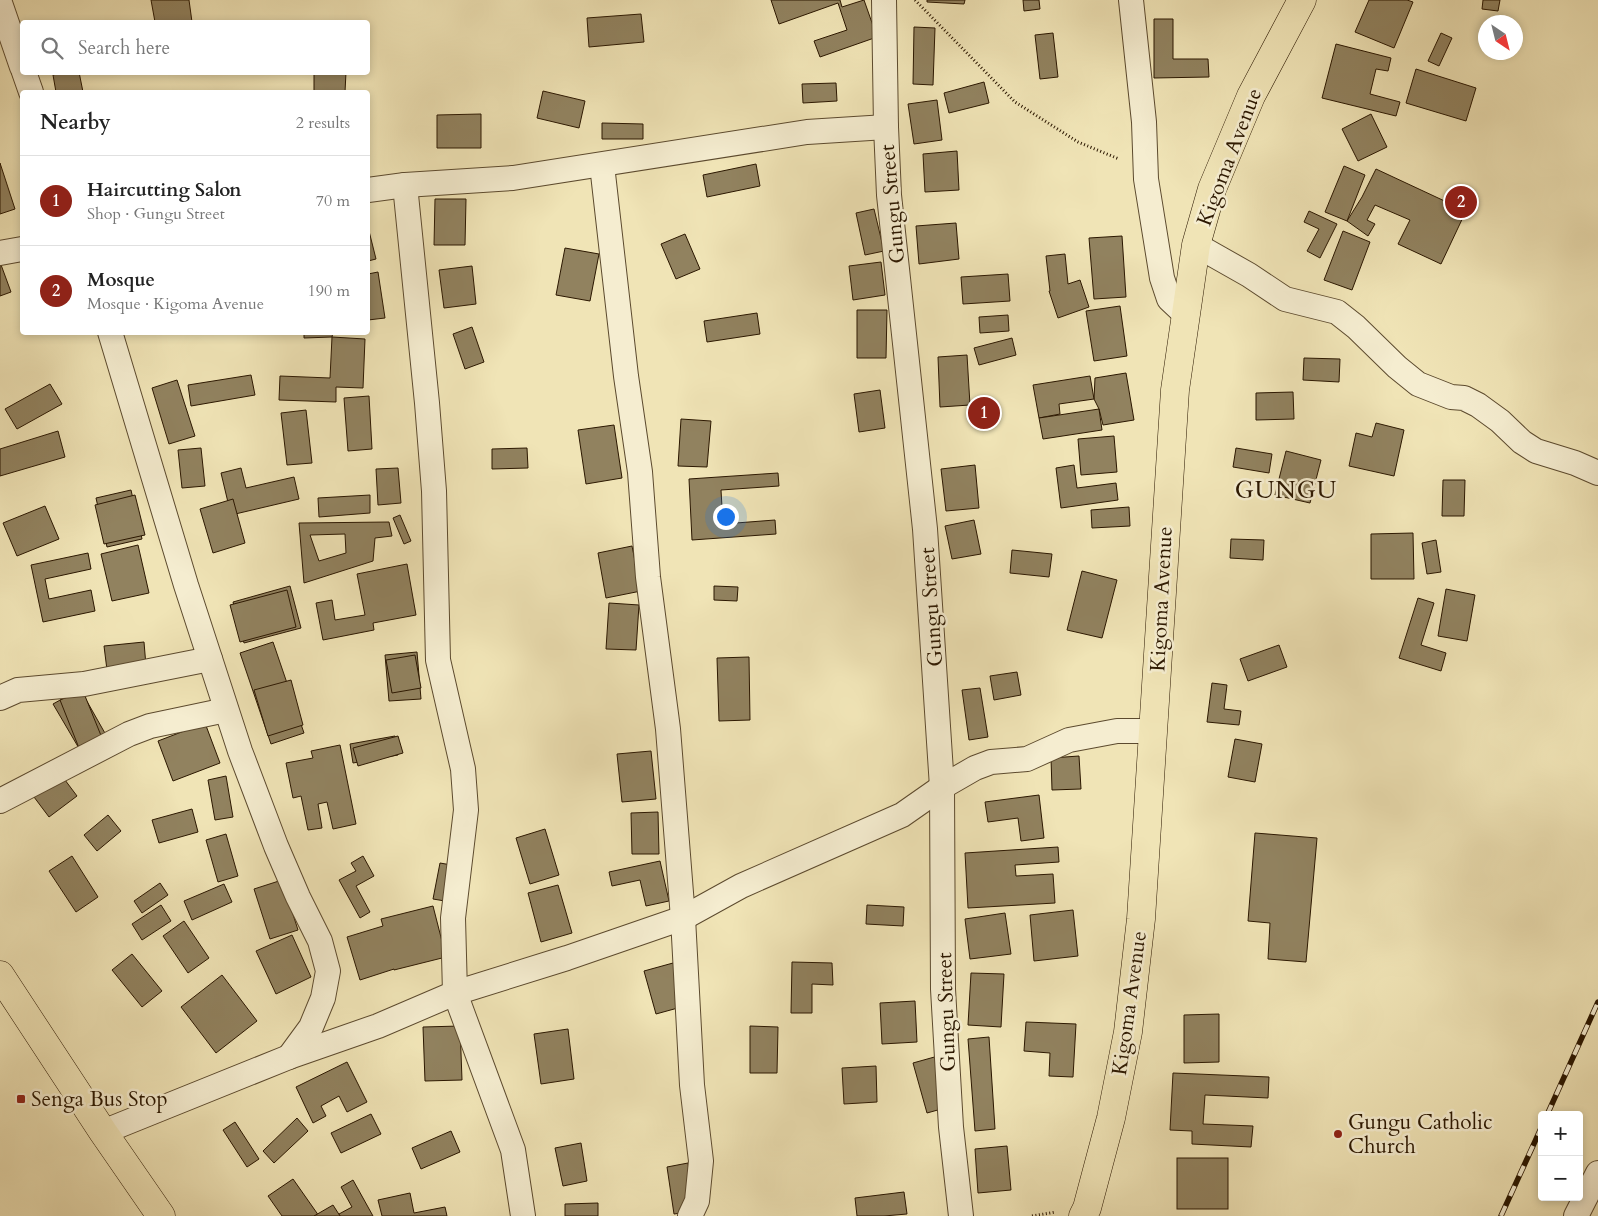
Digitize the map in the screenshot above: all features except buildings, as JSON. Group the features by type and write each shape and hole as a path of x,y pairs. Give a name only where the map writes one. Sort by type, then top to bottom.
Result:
{"main road":[{"name":"Kigoma Avenue","path":"1084,1216 1111,1118 1128,1032 1141,919 1175,390 1196,245 1212,190 1251,96 1302,0"},
{"path":"0,975 103,1132 161,1216"}],"street":[{"name":"Gungu Street","path":"884,0 889,195 926,529 942,787 943,989 951,1127 961,1216"},
{"path":"1130,0 1144,122 1146,178 1162,278 1169,299 1186,315"},
{"path":"0,3 20,61"},
{"path":"25,75 30,90"},
{"path":"370,190 405,185 513,178 807,132 886,128"},
{"path":"602,165 626,376 640,472 648,577 668,729 683,918 692,1085 701,1161 697,1201 690,1216"},
{"path":"405,185 434,491 438,660 463,769 466,810 453,918 455,994 513,1150 523,1216"},
{"path":"1196,245 1249,275 1285,299 1337,312 1356,327 1397,368 1418,384 1451,397 1464,398 1478,405 1500,421 1522,442 1536,451 1598,472"},
{"path":"0,253 20,249"},
{"path":"111,335 183,576 240,752 276,846 320,941 328,971 323,998 311,1027 289,1057"},
{"path":"0,698 18,690 94,682 210,659"},
{"path":"0,801 129,734 150,726 226,710"},
{"path":"103,1132 289,1057 378,1026 455,994 683,918 740,886 902,815 942,787 975,768 991,762 1027,758 1068,740 1117,730 1153,731"},
{"path":"1576,1216 1598,1173"}],"path":[{"path":"915,0 1015,102 1078,142 1116,157 1146,178"}],"railway":[{"path":"1549,1111 1598,1002"},
{"path":"1501,1216 1538,1135"}],"place":[{"name":"Mosque","path":"1461,202"},
{"name":"Haircutting Salon","path":"984,413"},
{"name":"Senga Bus Stop","path":"21,1099"},
{"name":"Gungu Catholic Church","path":"1338,1134"}],"district":[{"name":"GUNGU","path":"1286,490"}]}
